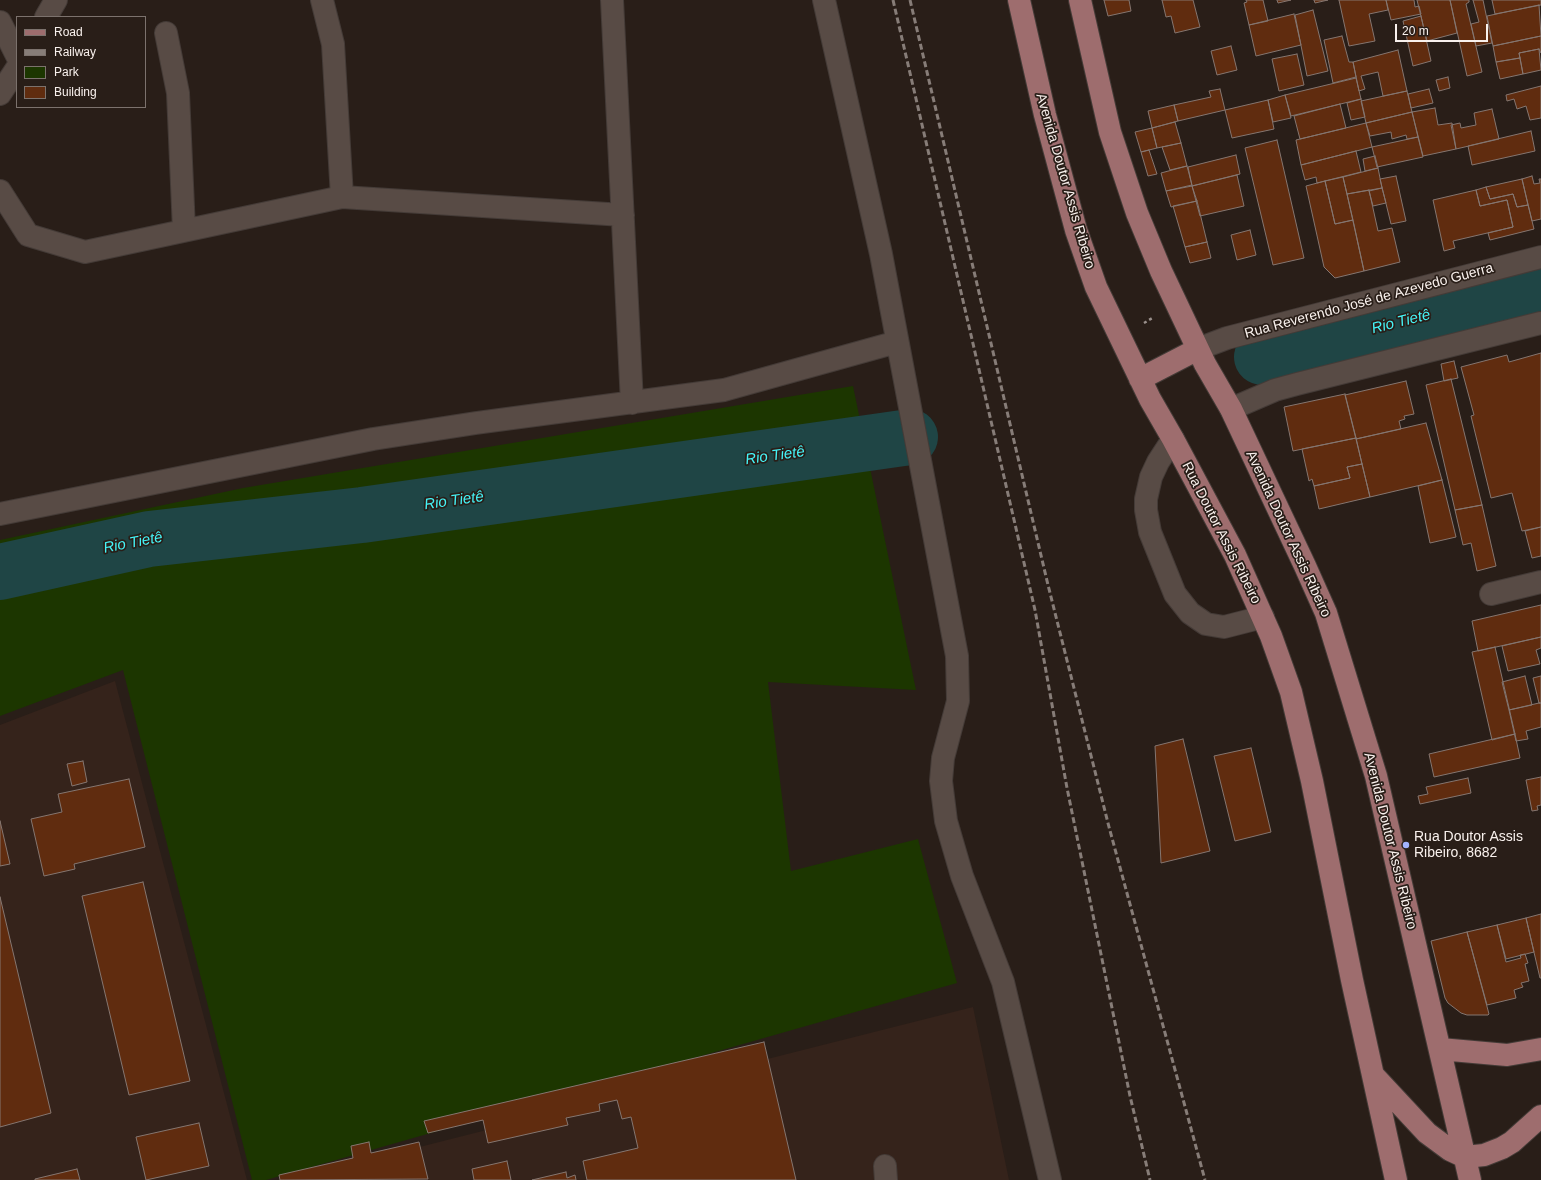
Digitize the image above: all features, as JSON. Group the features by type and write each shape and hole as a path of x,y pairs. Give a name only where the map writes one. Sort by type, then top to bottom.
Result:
{"main road":[{"name":"Avenida Doutor Assis Ribeiro","path":"1019,0 1045,115 1076,230 1096,287 1140,379"},
{"name":"Avenida Doutor Assis Ribeiro","path":"1080,0 1110,132 1136,213 1161,272 1204,364 1230,409 1306,566 1326,613 1376,776 1470,1180"},
{"path":"1140,379 1198,349"},
{"name":"Rua Doutor Assis Ribeiro","path":"1140,379 1235,556 1263,617 1291,692 1312,781 1373,1075"},
{"path":"1440,1049 1507,1055 1541,1049"},
{"path":"1373,1075 1427,1133 1450,1150 1465,1157 1484,1155 1502,1148 1512,1142 1541,1116"},
{"path":"1373,1075 1396,1180"}],"street":[{"path":"47,16 56,0"},
{"path":"322,0 332,44 342,197"},
{"path":"612,0 632,403"},
{"path":"824,0 881,254 958,656 958,701 943,758 942,781 946,821 962,876 1003,982 1050,1180"},
{"path":"0,22 16,54"},
{"path":"166,33 178,93 184,230"},
{"path":"0,94 16,70"},
{"path":"0,191 28,235 85,252 342,197 623,215"},
{"name":"Rua Reverendo José de Azevedo Guerra","path":"1198,349 1235,336 1541,257"},
{"path":"1230,409 1275,390 1541,323"},
{"path":"0,514 373,439 724,390 897,342"},
{"path":"1173,439 1158,462 1151,478 1146,504 1150,532 1175,594 1190,613 1206,624 1224,627 1263,617"},
{"path":"1491,594 1541,582"}],"path":[{"path":"1140,325 1155,317"}],"shaded area":[{"path":"115,681 247,1180 0,1180 0,725"},
{"path":"973,1007 1009,1180 289,1180"}],"green space":[{"path":"853,386 916,690 768,682 791,871 918,839 957,983 266,1180 252,1180 123,670 0,716 0,540 243,488"}],"building":[{"path":"1104,0 1129,0 1131,11 1108,16"},
{"path":"1162,0 1193,0 1200,27 1175,33 1171,16 1166,17"},
{"path":"1246,0 1263,0 1268,21 1249,25 1244,3 1247,2"},
{"path":"1277,0 1291,0 1278,3"},
{"path":"1314,0 1328,0 1315,3"},
{"path":"1339,0 1386,0 1388,10 1369,14 1375,41 1349,46"},
{"path":"1386,0 1414,0 1415,7 1419,6 1421,14 1391,20"},
{"path":"1417,0 1450,0 1457,33 1427,41"},
{"path":"1450,0 1469,0 1466,4 1482,72 1467,76"},
{"path":"1473,0 1483,0 1492,43 1476,46 1471,24 1479,22"},
{"path":"1492,0 1541,0 1541,5 1495,14"},
{"path":"1539,5 1541,36 1493,46 1487,16"},
{"path":"1313,10 1328,71 1307,76 1295,15"},
{"path":"1294,14 1301,45 1256,56 1249,25"},
{"path":"1421,16 1431,61 1413,66 1403,21"},
{"path":"1342,36 1349,62 1353,62 1356,77 1333,83 1324,40"},
{"path":"1541,36 1541,53 1539,49 1519,53 1520,58 1496,62 1493,46"},
{"path":"1231,46 1237,70 1217,75 1211,51"},
{"path":"1539,49 1541,70 1523,74 1519,53"},
{"path":"1398,50 1407,91 1383,96 1378,72 1361,76 1365,89 1359,91 1353,62"},
{"path":"1297,54 1304,85 1279,91 1272,59"},
{"path":"1520,58 1523,74 1500,79 1496,62"},
{"path":"1448,77 1450,88 1439,91 1436,80"},
{"path":"1356,78 1361,99 1291,116 1285,95"},
{"path":"1541,86 1541,118 1530,120 1526,106 1517,109 1514,99 1507,101 1506,95"},
{"path":"1220,89 1225,110 1178,121 1174,105 1211,97 1209,91"},
{"path":"1429,89 1433,103 1411,108 1408,94"},
{"path":"1407,91 1412,112 1366,123 1361,101"},
{"path":"1285,95 1291,118 1273,122 1268,100"},
{"path":"1361,99 1365,117 1351,120 1347,103"},
{"path":"1268,100 1274,129 1232,138 1225,110"},
{"path":"1340,104 1346,128 1300,139 1294,116"},
{"path":"1174,105 1178,121 1152,128 1148,111"},
{"path":"1435,108 1438,125 1452,123 1456,149 1423,156 1412,112"},
{"path":"1492,109 1499,139 1456,149 1451,125 1460,123 1461,128 1476,125 1474,113"},
{"path":"1412,112 1418,137 1407,139 1406,135 1392,139 1391,132 1370,136 1366,123"},
{"path":"1175,122 1181,143 1157,148 1152,128"},
{"path":"1366,123 1372,147 1301,165 1296,140"},
{"path":"1152,128 1157,148 1141,152 1135,132"},
{"path":"1531,131 1535,151 1472,165 1468,146"},
{"path":"1418,137 1423,157 1377,167 1372,147"},
{"path":"1277,140 1304,258 1273,265 1245,148"},
{"path":"1181,143 1187,166 1170,170 1162,147"},
{"path":"1149,150 1157,174 1148,176 1141,152"},
{"path":"1356,151 1361,172 1317,183 1316,177 1305,180 1301,165"},
{"path":"1236,155 1240,174 1192,186 1188,167"},
{"path":"1375,156 1378,168 1365,171 1363,159"},
{"path":"1187,166 1192,185 1166,191 1161,173"},
{"path":"1378,168 1382,188 1347,194 1343,177"},
{"path":"1237,175 1244,206 1200,216 1192,186"},
{"path":"1396,176 1406,221 1391,224 1380,179"},
{"path":"1532,176 1534,184 1540,183 1539,179 1541,179 1541,219 1532,221 1522,179"},
{"path":"1343,177 1353,220 1335,224 1325,181"},
{"path":"1522,179 1528,205 1517,207 1513,194 1490,199 1486,187"},
{"path":"1325,181 1335,224 1353,220 1364,271 1335,278 1324,267 1306,186"},
{"path":"1192,186 1197,201 1171,207 1166,191"},
{"path":"1486,187 1490,199 1513,194 1517,207 1528,205 1534,229 1490,240 1488,233 1513,227 1507,200 1480,206 1476,190"},
{"path":"1382,188 1386,203 1373,206 1369,191"},
{"path":"1369,190 1378,231 1392,228 1400,262 1364,271 1347,194"},
{"path":"1476,190 1480,206 1507,200 1513,227 1453,241 1455,248 1444,251 1433,200"},
{"path":"1197,201 1207,242 1185,247 1173,206"},
{"path":"1250,230 1256,255 1237,260 1231,235"},
{"path":"1207,242 1211,258 1190,263 1185,247"},
{"path":"1541,353 1541,527 1522,531 1512,493 1491,498 1471,416 1474,415 1461,367 1507,355 1509,362"},
{"path":"1454,361 1458,378 1444,381 1441,364"},
{"path":"1451,379 1482,505 1455,510 1426,385"},
{"path":"1406,381 1414,414 1404,416 1405,419 1399,421 1401,429 1356,439 1345,395"},
{"path":"1345,394 1356,438 1293,451 1284,407"},
{"path":"1426,423 1442,480 1370,497 1356,439"},
{"path":"1356,438 1362,464 1347,467 1350,478 1314,486 1312,479 1309,481 1302,449"},
{"path":"1362,464 1370,497 1319,509 1314,486 1350,478 1347,467"},
{"path":"1442,480 1456,537 1430,543 1418,486"},
{"path":"1482,505 1496,566 1477,571 1471,543 1463,545 1455,510"},
{"path":"1541,527 1541,556 1532,558 1525,531"},
{"path":"1541,605 1541,637 1478,651 1472,621"},
{"path":"1541,637 1541,648 1536,650 1540,664 1508,671 1502,646"},
{"path":"1495,647 1515,734 1492,740 1472,652"},
{"path":"1525,676 1532,705 1509,710 1502,682"},
{"path":"1541,676 1541,703 1539,703 1533,678"},
{"path":"1541,703 1541,727 1526,731 1528,739 1516,741 1509,710"},
{"path":"1515,734 1520,758 1434,777 1429,754"},
{"path":"1183,739 1210,851 1161,863 1155,746"},
{"path":"1251,748 1271,832 1235,841 1214,756"},
{"path":"83,761 87,782 72,786 67,764"},
{"path":"1541,777 1541,805 1537,806 1538,810 1532,811 1526,780"},
{"path":"1468,778 1471,793 1420,804 1418,796 1428,794 1426,787"},
{"path":"129,779 145,847 74,864 75,869 44,876 31,819 62,812 58,794"},
{"path":"0,821 10,864 0,866"},
{"path":"143,882 190,1081 129,1095 82,896"},
{"path":"0,897 51,1113 0,1127"},
{"path":"1541,914 1541,978 1540,978 1526,918"},
{"path":"1526,918 1534,952 1506,959 1497,925"},
{"path":"1497,925 1506,962 1521,958 1520,955 1525,954 1528,963 1525,964 1529,981 1521,983 1523,987 1514,990 1516,998 1487,1005 1467,932"},
{"path":"1467,932 1489,1014 1488,1015 1467,1015 1461,1013 1448,1003 1445,998 1431,941"},
{"path":"764,1042 796,1180 587,1180 583,1161 638,1148 631,1117 622,1119 617,1100 599,1104 600,1111 566,1118 568,1125 488,1143 483,1120 428,1133 424,1121"},
{"path":"199,1123 209,1166 146,1180 136,1137"},
{"path":"369,1142 371,1153 419,1142 428,1179 280,1180 279,1175 353,1158 351,1146"},
{"path":"507,1161 511,1180 474,1180 472,1169"},
{"path":"77,1169 80,1180 35,1180 35,1179"},
{"path":"566,1172 567,1178 575,1175 576,1180 532,1180"}],"waterway":[{"name":"Rio Tietê","path":"1262,357 1541,286"},
{"name":"Rio Tietê","path":"0,572 149,539 362,515 910,437"}],"railway":[{"path":"893,0 1035,610 1067,788 1130,1096 1150,1180"},
{"path":"910,0 1048,585 1109,827 1205,1180"}],"place":[{"name":"Rua Doutor Assis Ribeiro, 8682","path":"1406,845"}]}
